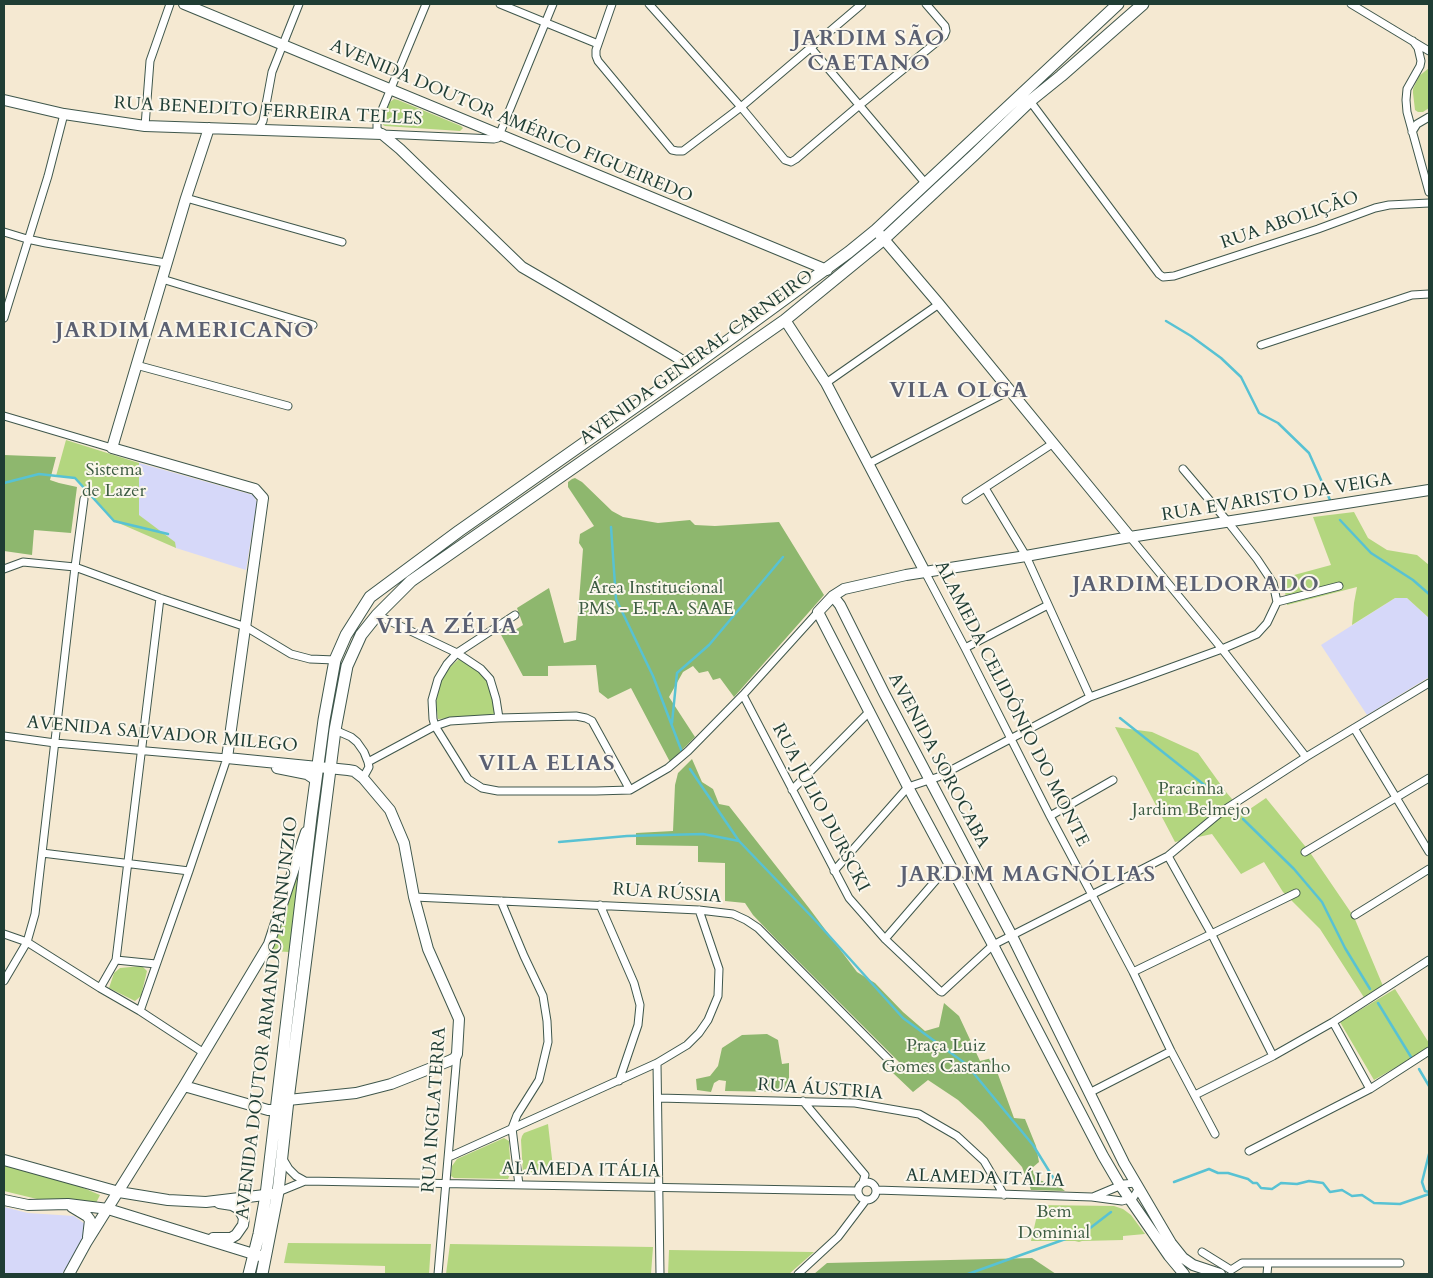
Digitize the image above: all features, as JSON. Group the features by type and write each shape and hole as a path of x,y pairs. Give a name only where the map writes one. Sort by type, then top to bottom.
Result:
{"main road":[{"name":"AVENIDA GENERAL CARNEIRO","path":"318,766 335,660 346,635 370,598 459,531 826,270 876,230 1118,4"},
{"name":"AVENIDA GENERAL CARNEIRO","path":"330,767 347,666 362,635 378,615 411,581 785,320 884,240 1030,101 1143,4"},
{"path":"692,367 717,368"},
{"name":"AVENIDA DOUTOR ARMANDO PANNUNZIO","path":"249,1274 266,1195 318,766"},
{"name":"AVENIDA DOUTOR ARMANDO PANNUNZIO","path":"262,1274 278,1192 330,767"}],"street":[{"path":"145,126 150,61 170,4"},
{"name":"AVENIDA DOUTOR AMÉRICO FIGUEIREDO","path":"184,4 826,270"},
{"path":"256,129 259,128 263,121 272,72 299,4"},
{"path":"426,4 377,122 377,129 522,267 692,367"},
{"path":"500,4 598,44"},
{"path":"500,136 552,4"},
{"path":"612,4 598,44 596,56 598,61 672,150 684,151 740,107 862,4"},
{"path":"649,4 785,160 791,162 944,36 945,26 926,4"},
{"path":"1351,4 1429,51"},
{"path":"1413,41 1420,54 1421,61 1407,89 1407,112 1429,192"},
{"path":"810,47 926,184"},
{"path":"1420,66 1429,61"},
{"name":"RUA BENEDITO FERREIRA TELLES","path":"4,100 64,114 145,126 382,134 494,140 500,136"},
{"name":"RUA ABOLIÇÃO","path":"1030,101 1163,277 1174,276 1318,229 1375,208 1389,205 1429,203"},
{"path":"1407,112 1413,119 1421,122"},
{"path":"4,318 48,176 64,114"},
{"path":"1412,132 1415,126 1429,117"},
{"path":"112,448 186,198 209,128"},
{"path":"186,198 342,242"},
{"path":"876,230 1222,649 1306,757"},
{"path":"4,232 28,239 166,264"},
{"path":"162,279 314,326"},
{"path":"1261,345 1412,295 1429,294"},
{"path":"826,383 939,304"},
{"name":"ALAMEDA CELIDÔNIO DO MONTE","path":"785,320 826,383 965,648 1091,895 1133,972 1171,1051 1215,1134"},
{"path":"680,359 680,375"},
{"path":"136,365 288,406"},
{"path":"868,464 1009,391"},
{"path":"4,416 255,489 263,498 227,758 190,871 140,1011"},
{"path":"966,500 1052,444"},
{"path":"834,871 908,787 930,780 1090,698 1258,634 1267,623 1277,602 1272,583 1258,559 1183,469"},
{"path":"985,488 1026,556 1090,698"},
{"name":"RUA EVARISTO DA VEIGA","path":"833,596 844,589 906,575 1130,537 1429,490"},
{"path":"4,981 28,942 34,914 84,499"},
{"path":"4,569 22,562 75,567 246,627 291,654 310,659 335,660"},
{"path":"1277,602 1339,586"},
{"path":"515,615 457,653 438,678 432,700 435,726 468,779 482,788 498,791 630,790 668,768 688,751 742,696 833,596"},
{"name":"AVENIDA SOROCABA","path":"833,596 840,605 884,693 1012,936 1124,1163 1171,1243 1183,1258 1193,1265 1220,1274"},
{"path":"100,988 116,960 160,598"},
{"path":"965,648 1048,605"},
{"name":"AVENIDA SOROCABA","path":"818,612 1102,1156 1129,1199 1184,1274"},
{"path":"378,615 457,653 481,669 490,679 499,718"},
{"path":"993,945 1168,856 1222,812 1306,757 1429,683"},
{"name":"RUA JULIO DURSCKI","path":"742,696 849,898 885,939 942,992 993,945"},
{"path":"792,790 870,711"},
{"path":"368,762 435,726 450,721 576,716 592,720 630,790"},
{"path":"1354,728 1429,852"},
{"path":"335,730 351,737 357,742 369,767 363,778"},
{"name":"AVENIDA SALVADOR MILEGO","path":"4,736 55,743 318,766"},
{"path":"227,758 307,774 316,780"},
{"name":"RUA INGLATERRA","path":"318,766 354,771 363,778 390,810 404,843 414,897 428,948 459,1019 438,1274"},
{"path":"1305,852 1429,778"},
{"path":"1050,816 1113,780"},
{"path":"69,1274 86,1243 184,1086 269,944 311,817"},
{"path":"42,853 190,871"},
{"path":"1168,856 1273,1056"},
{"path":"885,939 949,865"},
{"path":"1355,915 1429,869"},
{"path":"1133,972 1210,933 1296,893"},
{"name":"RUA RÚSSIA","path":"414,897 699,910 733,914 758,928 890,1061"},
{"path":"501,901 543,996 548,1021 548,1042 540,1080 517,1115 512,1128 519,1185"},
{"path":"600,905 634,984 640,1005 638,1026 619,1081"},
{"path":"449,1156 619,1081 657,1063 688,1045 708,1020 718,996 719,969 699,910"},
{"path":"4,934 28,942 204,1052"},
{"path":"116,960 156,964"},
{"path":"1195,1095 1273,1056 1333,1022 1429,960"},
{"path":"1333,1022 1370,1089"},
{"path":"1089,1093 1171,1051"},
{"path":"1248,1151 1370,1089 1429,1051"},
{"path":"184,1086 268,1110 276,1110 288,1104 356,1093 391,1084 449,1061 455,1058 457,1054"},
{"path":"657,1063 660,1274"},
{"name":"RUA ÁUSTRIA","path":"658,1098 855,1103 919,1114 958,1136 984,1161 1004,1195"},
{"path":"803,1101 864,1175 863,1182 859,1185 857,1191 859,1196 866,1200"},
{"path":"282,1158 296,1176 305,1181"},
{"path":"4,1160 119,1192 168,1200 232,1205 239,1209 244,1218 243,1225 236,1235 231,1238 215,1238 144,1216 134,1216"},
{"name":"ALAMEDA ITÁLIA","path":"278,1192 305,1181 857,1191"},
{"path":"798,1274 838,1237 866,1200 874,1198 876,1190 874,1184 863,1182"},
{"path":"1120,1185 1128,1182 1138,1186 1136,1195 1129,1199"},
{"name":"ALAMEDA ITÁLIA","path":"1092,1197 1120,1185"},
{"name":"ALAMEDA ITÁLIA","path":"876,1190 1092,1197 1122,1201 1129,1199"},
{"path":"206,1202 278,1192"},
{"path":"4,1200 28,1205 68,1204 108,1209 266,1258"},
{"path":"68,1204 90,1220 86,1243"},
{"path":"1202,1252 1232,1270 1242,1263 1400,1263"},
{"path":"1267,1274 1268,1263"}],"shaded area":[{"path":"139,463 253,495 257,502 246,570 176,548 139,515"},
{"path":"1395,598 1407,598 1429,618 1429,677 1367,715 1321,645"},
{"path":"4,1207 28,1213 74,1216 85,1224 86,1235 62,1274 4,1274"}],"green space":[{"path":"1429,68 1429,108 1423,112 1418,112 1415,110 1413,89 1419,76"},
{"path":"394,99 463,128 460,131 385,126 382,121 390,102"},
{"name":"Sistema de Lazer","path":"66,440 139,463 139,515 175,542 176,548 114,521 75,478 56,476"},
{"path":"4,455 56,457 50,480 77,487 71,533 34,530 32,555 4,551"},
{"name":"Área Institucional PMS - E.T.A. SAAE","path":"575,478 582,482 612,511 623,517 658,523 690,520 695,525 715,526 779,522 824,595 734,697 720,678 713,680 708,671 699,673 693,666 683,672 669,697 695,737 670,762 631,688 608,699 599,692 596,665 548,666 548,676 523,676 499,631 510,624 515,630 523,625 517,608 549,588 564,643 576,640 583,549 579,543 580,534 594,526 568,487 568,482"},
{"path":"1354,512 1368,538 1387,550 1417,555 1429,565 1429,618 1407,598 1395,598 1352,625 1357,587 1287,605 1283,578 1331,565 1313,517"},
{"path":"459,659 473,665 488,680 496,715 438,719 436,702 441,681 449,668"},
{"name":"Pracinha Jardim Belmejo","path":"1115,727 1152,732 1198,753 1226,792 1244,813 1266,798 1309,851 1354,917 1383,986 1365,999 1320,929 1283,892 1264,862 1241,874 1212,834 1175,842"},
{"name":"Praça Luiz Gomes Castanho","path":"692,759 702,782 713,789 719,804 729,806 857,972 875,983 903,1012 925,1031 939,1027 944,1003 959,1016 980,1061 992,1058 1014,1118 1025,1119 1036,1146 1039,1162 1032,1168 1036,1180 1055,1183 1065,1191 1031,1190 1022,1167 982,1122 958,1100 928,1080 913,1092 893,1073 899,1062 776,939 753,915 745,903 725,901 725,863 698,862 698,846 636,845 636,833 673,831 675,785 678,773"},
{"path":"301,861 289,952 272,951"},
{"path":"142,966 147,971 141,996 135,1001 109,988 114,973 120,968"},
{"path":"1395,989 1429,1043 1429,1048 1374,1080 1340,1022"},
{"path":"767,1034 778,1040 782,1064 789,1063 789,1092 725,1091 726,1081 719,1080 714,1083 711,1092 697,1090 696,1079 710,1076 718,1066 722,1048 742,1035"},
{"path":"548,1124 554,1176 523,1176 522,1136 524,1133"},
{"path":"504,1138 509,1141 511,1172 508,1179 454,1178 451,1176 452,1166 457,1159"},
{"path":"4,1164 67,1181 100,1195 96,1203 37,1199 4,1191"},
{"name":"Bem Dominial","path":"1036,1205 1114,1206 1123,1209 1131,1215 1145,1234 1123,1236 1123,1240 1079,1242 1031,1241 1038,1211"},
{"path":"288,1243 431,1244 429,1274 385,1274 385,1266 284,1263"},
{"path":"450,1244 653,1247 651,1274 446,1274"},
{"path":"669,1250 814,1252 789,1274 668,1274"},
{"path":"1032,1258 1056,1274 814,1274 827,1263"}],"waterway":[{"path":"1166,321 1191,336 1221,358 1241,377 1259,413 1278,423 1309,453 1330,500"},
{"path":"4,483 39,474 75,478 114,521 168,534"},
{"path":"1340,520 1371,553 1413,580 1429,594"},
{"path":"611,527 616,599 653,676 682,752"},
{"path":"672,723 677,673 709,645 783,557"},
{"path":"1120,718 1217,795"},
{"path":"690,769 739,841 814,919 903,1018 966,1064 1033,1145 1054,1179"},
{"path":"1243,819 1294,869 1322,902 1345,948 1370,989"},
{"path":"559,842 627,836 703,834 739,841"},
{"path":"1378,1003 1411,1057"},
{"path":"1419,1069 1429,1086"},
{"path":"1429,1154 1422,1182 1425,1191 1429,1192"},
{"path":"1174,1182 1209,1169 1218,1173 1228,1173 1248,1179 1253,1183 1257,1183 1261,1188 1272,1189 1281,1183 1297,1184 1309,1181 1323,1183 1330,1192 1342,1190 1352,1196 1362,1195 1374,1203 1400,1204 1429,1194"},
{"path":"968,1274 1085,1232 1111,1212"}],"district":[{"name":"JARDIM SÃO CAETANO","path":"869,52"},
{"name":"JARDIM AMERICANO","path":"185,332"},
{"name":"VILA OLGA","path":"959,392"},
{"name":"JARDIM ELDORADO","path":"1196,586"},
{"name":"VILA ZÉLIA","path":"447,628"},
{"name":"VILA ELIAS","path":"547,765"},
{"name":"JARDIM MAGNÓLIAS","path":"1028,876"}]}
